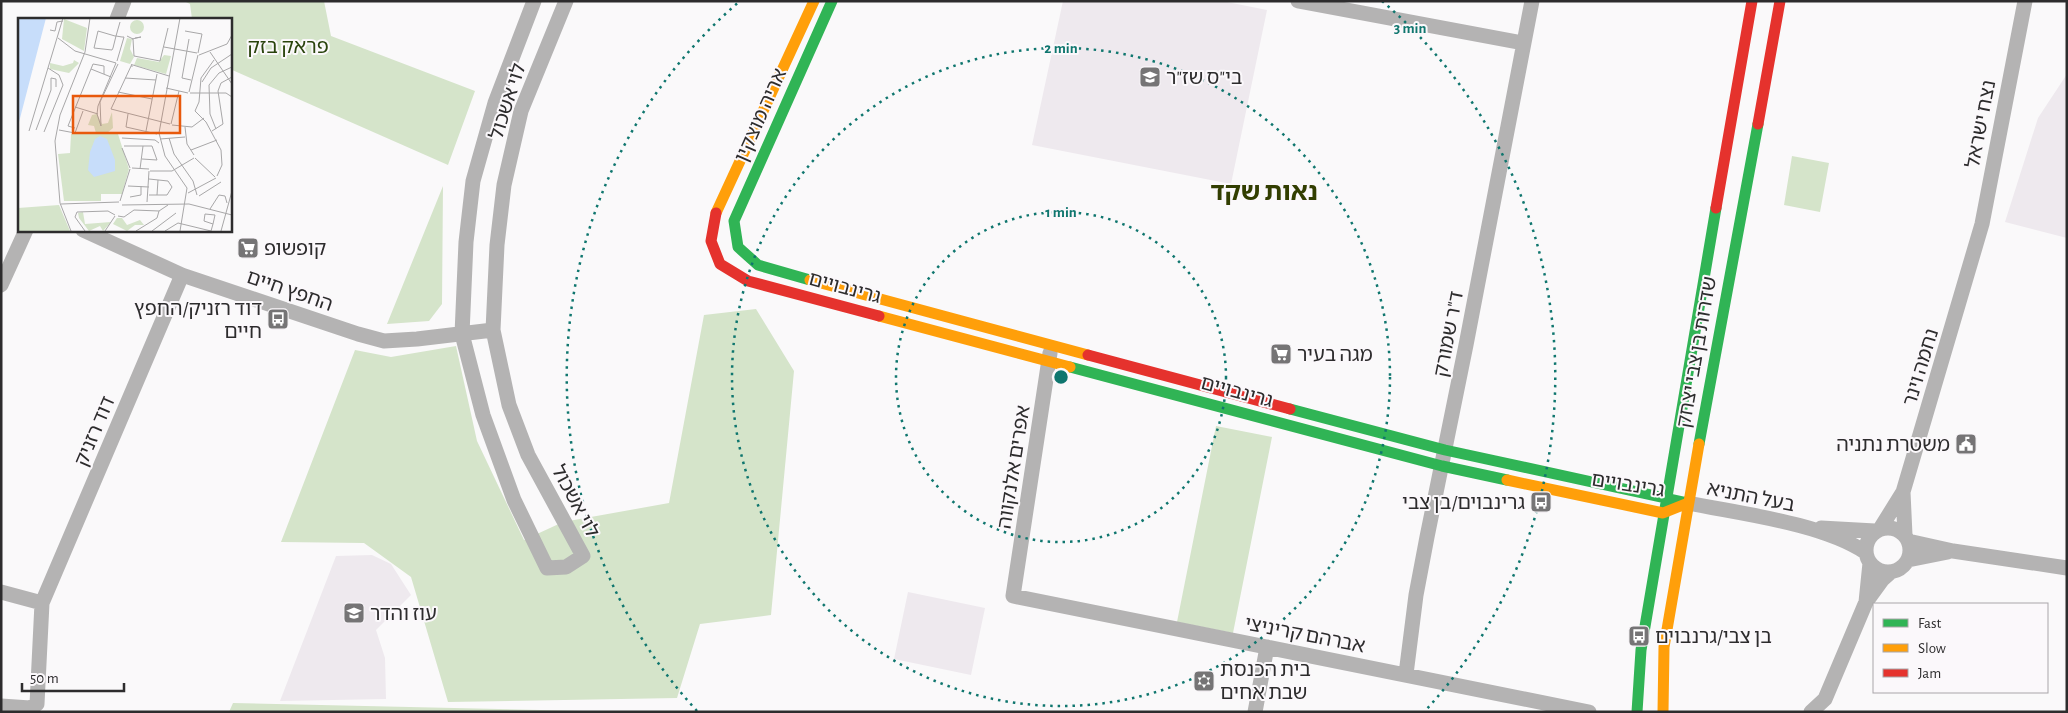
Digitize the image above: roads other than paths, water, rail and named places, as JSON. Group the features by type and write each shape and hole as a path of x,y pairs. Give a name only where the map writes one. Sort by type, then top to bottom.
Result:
{"street":[{"path":"116,18 124,1"},
{"name":"לוי אשכול","path":"534,1 495,103 473,182 466,242 462,334 483,416 514,500 547,568 566,567 582,556 528,455 509,404 493,330 497,245 504,185 521,111 566,1"},
{"name":"אריה מוצקין","path":"711,241 716,212 814,1"},
{"name":"אריה מוצקין","path":"738,246 734,220 832,1"},
{"path":"1298,1 1524,43"},
{"name":"ד\"ר שמורק","path":"1406,674 1416,595 1532,1"},
{"name":"שדרות בן צבי יצחק","path":"1637,712 1641,650 1663,513 1752,1"},
{"name":"שדרות בן צבי יצחק","path":"1663,712 1664,647 1688,503 1780,1"},
{"name":"נצח ישראל","path":"1975,254 2025,1"},
{"path":"1,285 26,231"},
{"name":"החפץ חיים","path":"85,231 182,275 384,341 416,340 493,330"},
{"name":"גרינבויים","path":"711,241 720,264 748,280 1442,466 1663,513 1688,503"},
{"name":"גרינבויים","path":"738,246 758,265 921,311 1445,450 1667,496 1688,503"},
{"name":"נחמה וינר","path":"1877,530 1903,492 1975,254"},
{"name":"דוד רזניק","path":"42,603 182,275"},
{"name":"אפרים אלנקווה","path":"1014,596 1051,344"},
{"name":"נחמה וינר","path":"1903,492 1907,538"},
{"name":"בעל התניא","path":"1688,503 1806,527 1855,545 1868,557"},
{"name":"בעל התניא","path":"1806,527 1877,530"},
{"path":"1866,602 1867,540 1877,530 1896,528 1907,538 1953,551 2067,568"},
{"path":"1811,712 1826,699 1866,602 1882,580 1891,572 1898,570 1908,560 1911,553 1907,538"},
{"path":"1908,560 1953,551"},
{"path":"1868,557 1877,569 1891,572"},
{"path":"1,592 42,603 37,704 30,708 1,706"},
{"name":"אברהם קריניצי","path":"1014,596 1589,712"},
{"path":"1255,712 1266,647"}],"place":[{"name":"בי\"ס שז\"ר","path":"1150,77"},
{"name":"קופשופ","path":"248,248"},
{"name":"דוד רזניק/החפץ חיים","path":"278,319"},
{"name":"מגה בעיר","path":"1281,354"},
{"name":"משטרת נתניה","path":"1966,444"},
{"name":"גרינבוים/בן צבי","path":"1541,502"},
{"name":"עוז והדר","path":"354,613"},
{"name":"בן צבי/גרנבוים","path":"1639,636"},
{"name":"בית הכנסת שבת אחים","path":"1204,681"}],"district":[{"name":"נאות שקד","path":"1264,191"}],"park label":[{"name":"פראק בזק","path":"288,46"}]}
